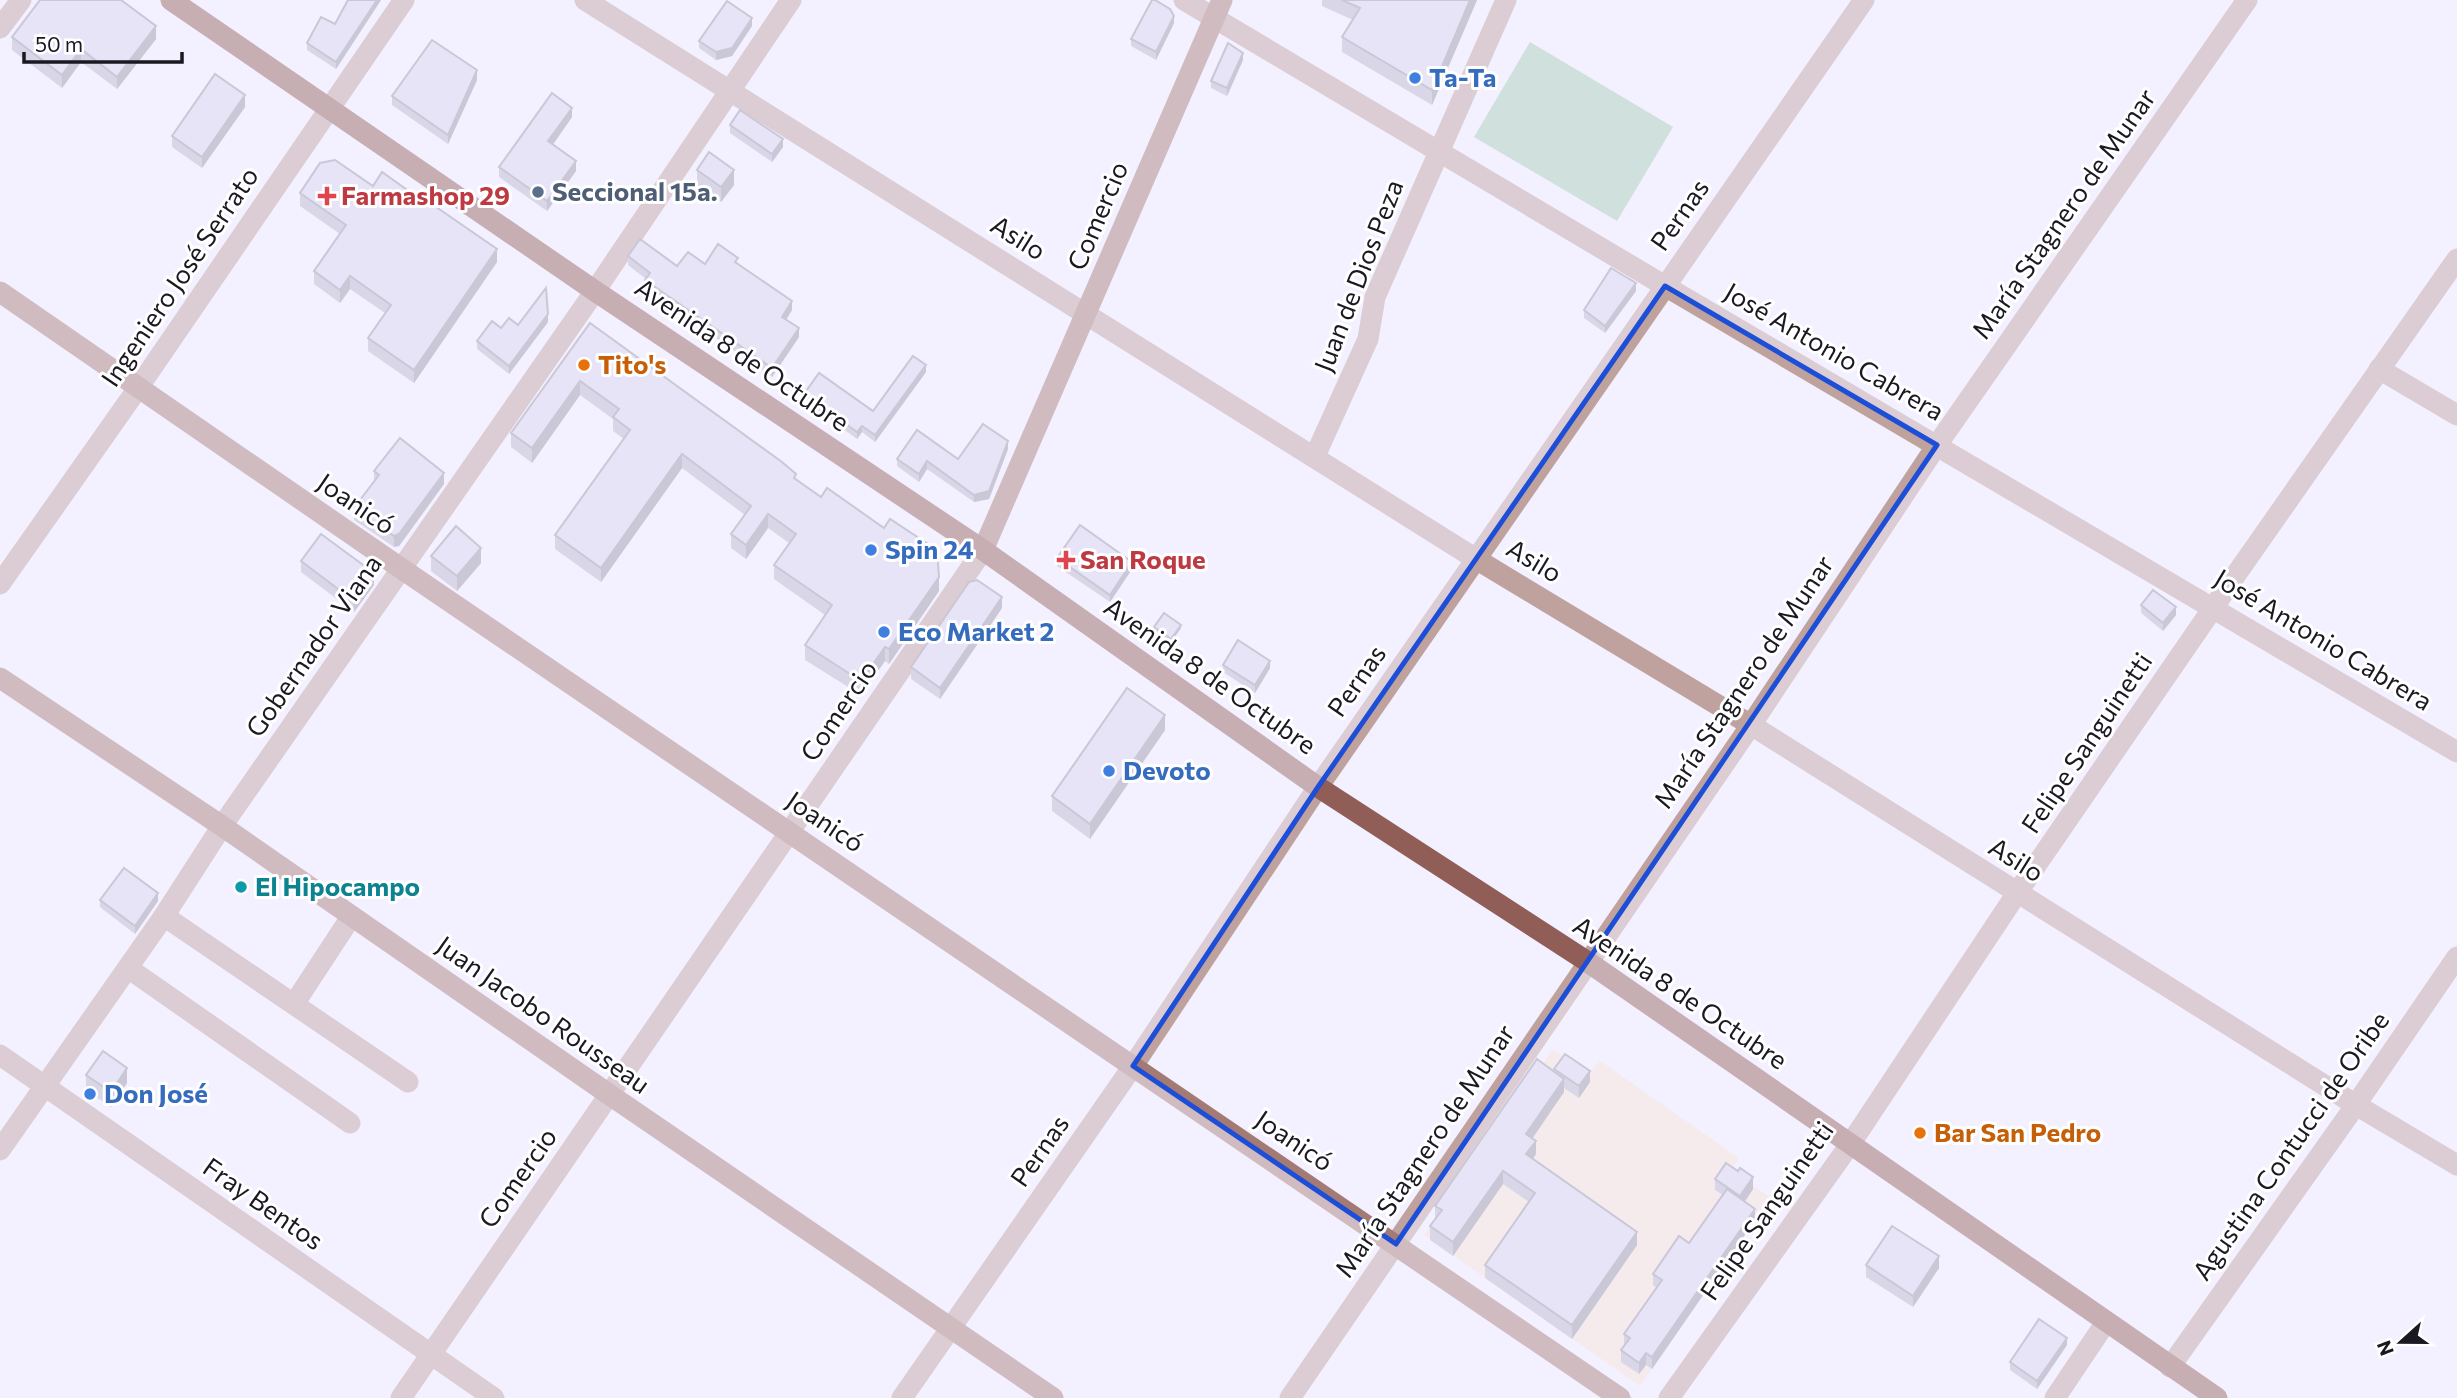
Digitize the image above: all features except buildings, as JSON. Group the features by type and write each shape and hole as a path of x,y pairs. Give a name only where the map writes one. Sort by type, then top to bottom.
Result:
{"main road":[{"name":"Avenida 8 de Octubre","path":"171,0 594,291 983,550 1318,787 1588,962 2217,1398"}],"street":[{"path":"0,28 21,0"},
{"name":"Ingeniero José Serrato","path":"0,584 404,0"},
{"name":"Asilo","path":"585,0 1476,559 1751,724 2356,1105 2457,1165"},
{"name":"Gobernador Viana","path":"0,1150 164,916 222,826 594,291 792,0"},
{"name":"José Antonio Cabrera","path":"1184,0 1218,9 1439,153 2457,752"},
{"name":"Juan de Dios Peza","path":"1315,456 1368,339 1376,297 1506,0"},
{"name":"Pernas","path":"902,1398 1133,1066 1318,787 1864,0"},
{"name":"María Stagnero de Munar","path":"1290,1398 1751,724 1937,444 2247,0"},
{"name":"Comercio","path":"401,1398 983,550 1218,9"},
{"name":"Felipe Sanguinetti","path":"1669,1398 1851,1143 2017,893 2457,259"},
{"name":"Joanicó","path":"0,292 402,569 1620,1398"},
{"path":"2379,369 2457,415"},
{"name":"Juan Jacobo Rousseau","path":"0,678 222,826 1053,1398"},
{"path":"164,916 408,1082"},
{"path":"294,1004 351,917"},
{"name":"Agustina Contucci de Oribe","path":"2170,1367 2356,1105 2457,957"},
{"path":"128,968 350,1123"},
{"name":"Fray Bentos","path":"0,1055 494,1398"},
{"path":"2054,1398 2106,1322"}],"highlighted area":[{"path":"1665,286 1937,445 1396,1244 1133,1066 1318,787"}],"shaded area":[{"path":"1553,1049 1589,1074 1599,1060 1739,1158 1731,1170 1771,1198 1640,1386 1424,1235"}],"green space":[{"path":"1530,42 1673,127 1617,221 1474,137"}],"place":[{"name":"Ta-Ta","path":"1415,78"},
{"name":"Seccional 15a.","path":"538,192"},
{"name":"Farmashop 29","path":"327,196"},
{"name":"Tito's","path":"584,365"},
{"name":"Spin 24","path":"871,550"},
{"name":"San Roque","path":"1066,560"},
{"name":"Eco Market 2","path":"884,632"},
{"name":"Devoto","path":"1109,771"},
{"name":"El Hipocampo","path":"241,887"},
{"name":"Don José","path":"90,1094"},
{"name":"Bar San Pedro","path":"1920,1133"}]}
